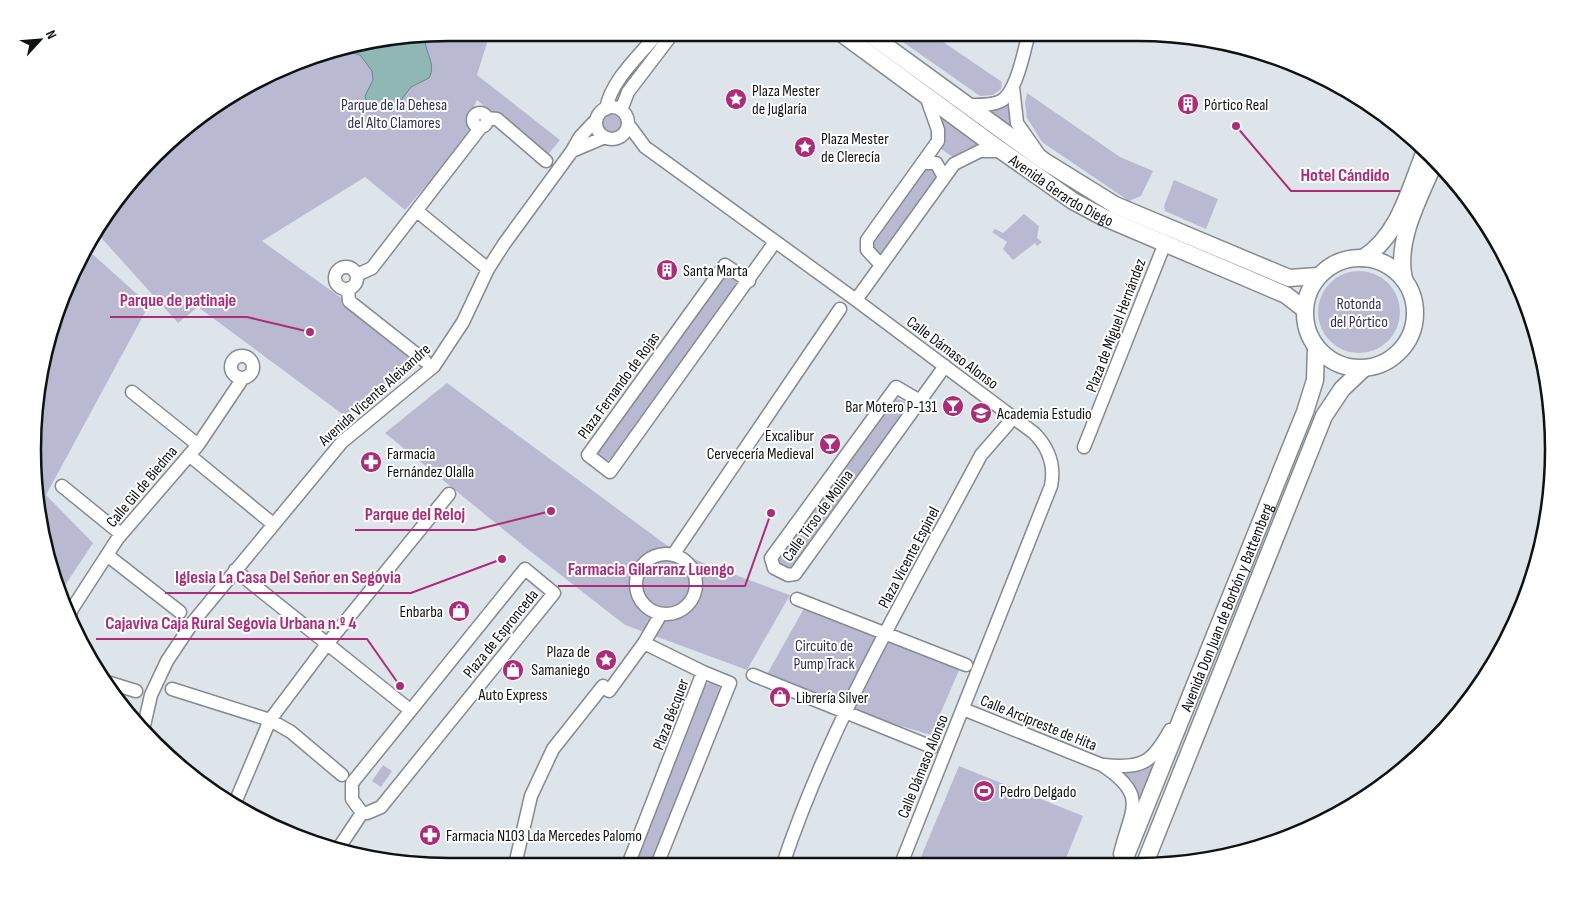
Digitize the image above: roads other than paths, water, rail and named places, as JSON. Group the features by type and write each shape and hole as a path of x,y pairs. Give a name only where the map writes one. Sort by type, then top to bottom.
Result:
{"main road":[{"name":"Avenida Gerardo Diego","path":"852,41 1074,201 1103,217 1286,295 1304,309"},
{"name":"Avenida Gerardo Diego","path":"879,41 1044,161 1115,204 1289,278 1318,276"},
{"path":"1362,258 1382,244 1393,228 1422,158"},
{"path":"1404,280 1402,263 1405,238 1431,168"},
{"path":"1362,258 1386,264 1404,280 1410,290 1414,307 1414,325 1410,336 1396,356 1375,367 1363,369 1337,364 1316,347 1307,329 1304,309 1308,292 1318,276 1338,262 1362,258"},
{"name":"Avenida Don Juan de Borbón y Battemberg","path":"1125,858 1305,412 1315,380 1316,347"},
{"name":"Avenida Don Juan de Borbón y Battemberg","path":"1147,858 1324,416 1342,389 1363,369"}],"street":[{"path":"606,109 608,97 652,41"},
{"path":"621,110 628,92 667,41"},
{"path":"1027,41 1013,87 1017,123 1044,161"},
{"path":"966,105 1001,101 1013,87"},
{"path":"881,265 867,250 866,240 934,150 938,136 926,96"},
{"path":"572,151 610,138 624,133 628,124 621,110 611,107 606,109 596,120 598,130 610,138"},
{"path":"357,275 372,268 484,122 497,119 546,161"},
{"name":"Avenida Vicente Aleixandre","path":"145,721 151,695 167,661 193,622 342,442 434,366 463,322 488,269 504,244 572,151 580,137 596,120"},
{"name":"Calle Dámaso Alonso","path":"628,124 645,148 945,366 1034,433 1044,445 1053,471 1048,495 902,858"},
{"name":"Calle Dámaso Alonso","path":"610,138 645,148"},
{"path":"856,300 954,164 971,154 988,150 1002,151"},
{"path":"924,164 936,163 944,177"},
{"path":"417,211 488,269"},
{"name":"Plaza Fernando de Rojas","path":"749,281 726,265 588,455 610,472 749,281 775,242"},
{"name":"Plaza de Miguel Hernández","path":"1084,447 1165,243"},
{"path":"347,266 354,269 357,275 355,286 348,289 338,285 335,278 337,271 347,266"},
{"path":"348,289 349,301 425,361"},
{"path":"674,555 840,309"},
{"name":"Calle Tirso de Molina","path":"920,401 896,387 772,558 774,568 788,576 795,574 920,401 945,366"},
{"name":"Calle Gil de Biedma","path":"73,608 121,534 193,450 242,378"},
{"path":"132,392 273,524"},
{"name":"Plaza Vicente Espinel","path":"785,858 796,826 844,712 981,455 1008,424"},
{"path":"62,486 121,534"},
{"path":"237,798 270,720 327,644 449,494"},
{"path":"107,555 180,612"},
{"path":"674,555 686,563 692,570 695,588 687,605 671,614 661,614 653,611 641,600 636,584 642,567 656,556 674,555"},
{"name":"Plaza de Espronceda","path":"525,569 554,593 381,807 367,814 362,813 352,799 352,783 525,569"},
{"path":"235,570 410,710"},
{"path":"797,598 885,635 966,665"},
{"path":"517,858 531,796 553,749 603,686 609,691 644,642 661,614"},
{"path":"644,642 703,672"},
{"name":"Calle Arcipreste de Hita","path":"1102,765 1126,767 1143,762 1157,753 1203,666"},
{"name":"Plaza Bécquer","path":"631,858 703,672 730,682 660,858"},
{"path":"753,675 932,747"},
{"path":"117,685 136,691"},
{"path":"172,689 270,720 291,732 342,775"},
{"name":"Calle Arcipreste de Hita","path":"963,709 1102,765 1121,778 1130,788 1133,800 1119,858"},
{"path":"342,843 362,813"}],"place":[{"name":"Plaza Mester de Juglaría","path":"736,99"},
{"name":"Pórtico Real","path":"1188,104"},
{"name":"Hotel Cándido","path":"1236,126"},
{"name":"Plaza Mester de Clerecía","path":"805,147"},
{"name":"Santa Marta","path":"667,270"},
{"name":"Parque de patinaje","path":"310,332"},
{"name":"Bar Motero P-131","path":"953,406"},
{"name":"Academia Estudio","path":"981,413"},
{"name":"Excalibur Cervecería Medieval","path":"830,444"},
{"name":"Farmacia Fernández Olalla","path":"371,462"},
{"name":"Parque del Reloj","path":"551,511"},
{"name":"Farmacia Gilarranz Luengo","path":"771,513"},
{"name":"Iglesia La Casa Del Señor en Segovia","path":"502,559"},
{"name":"Enbarba","path":"459,611"},
{"name":"Plaza de Samaniego","path":"606,660"},
{"name":"Auto Express","path":"513,670"},
{"name":"Cajaviva Caja Rural Segovia Urbana n.º 4","path":"400,686"},
{"name":"Librería Silver","path":"780,697"},
{"name":"Pedro Delgado","path":"984,791"},
{"name":"Farmacia N103 Lda Mercedes Palomo","path":"430,835"}],"park label":[{"name":"Parque de la Dehesa del Alto Clamores","path":"394,113"},
{"name":"Rotonda del Pórtico","path":"1359,312"},
{"name":"Circuito de Pump Track","path":"824,654"}]}
